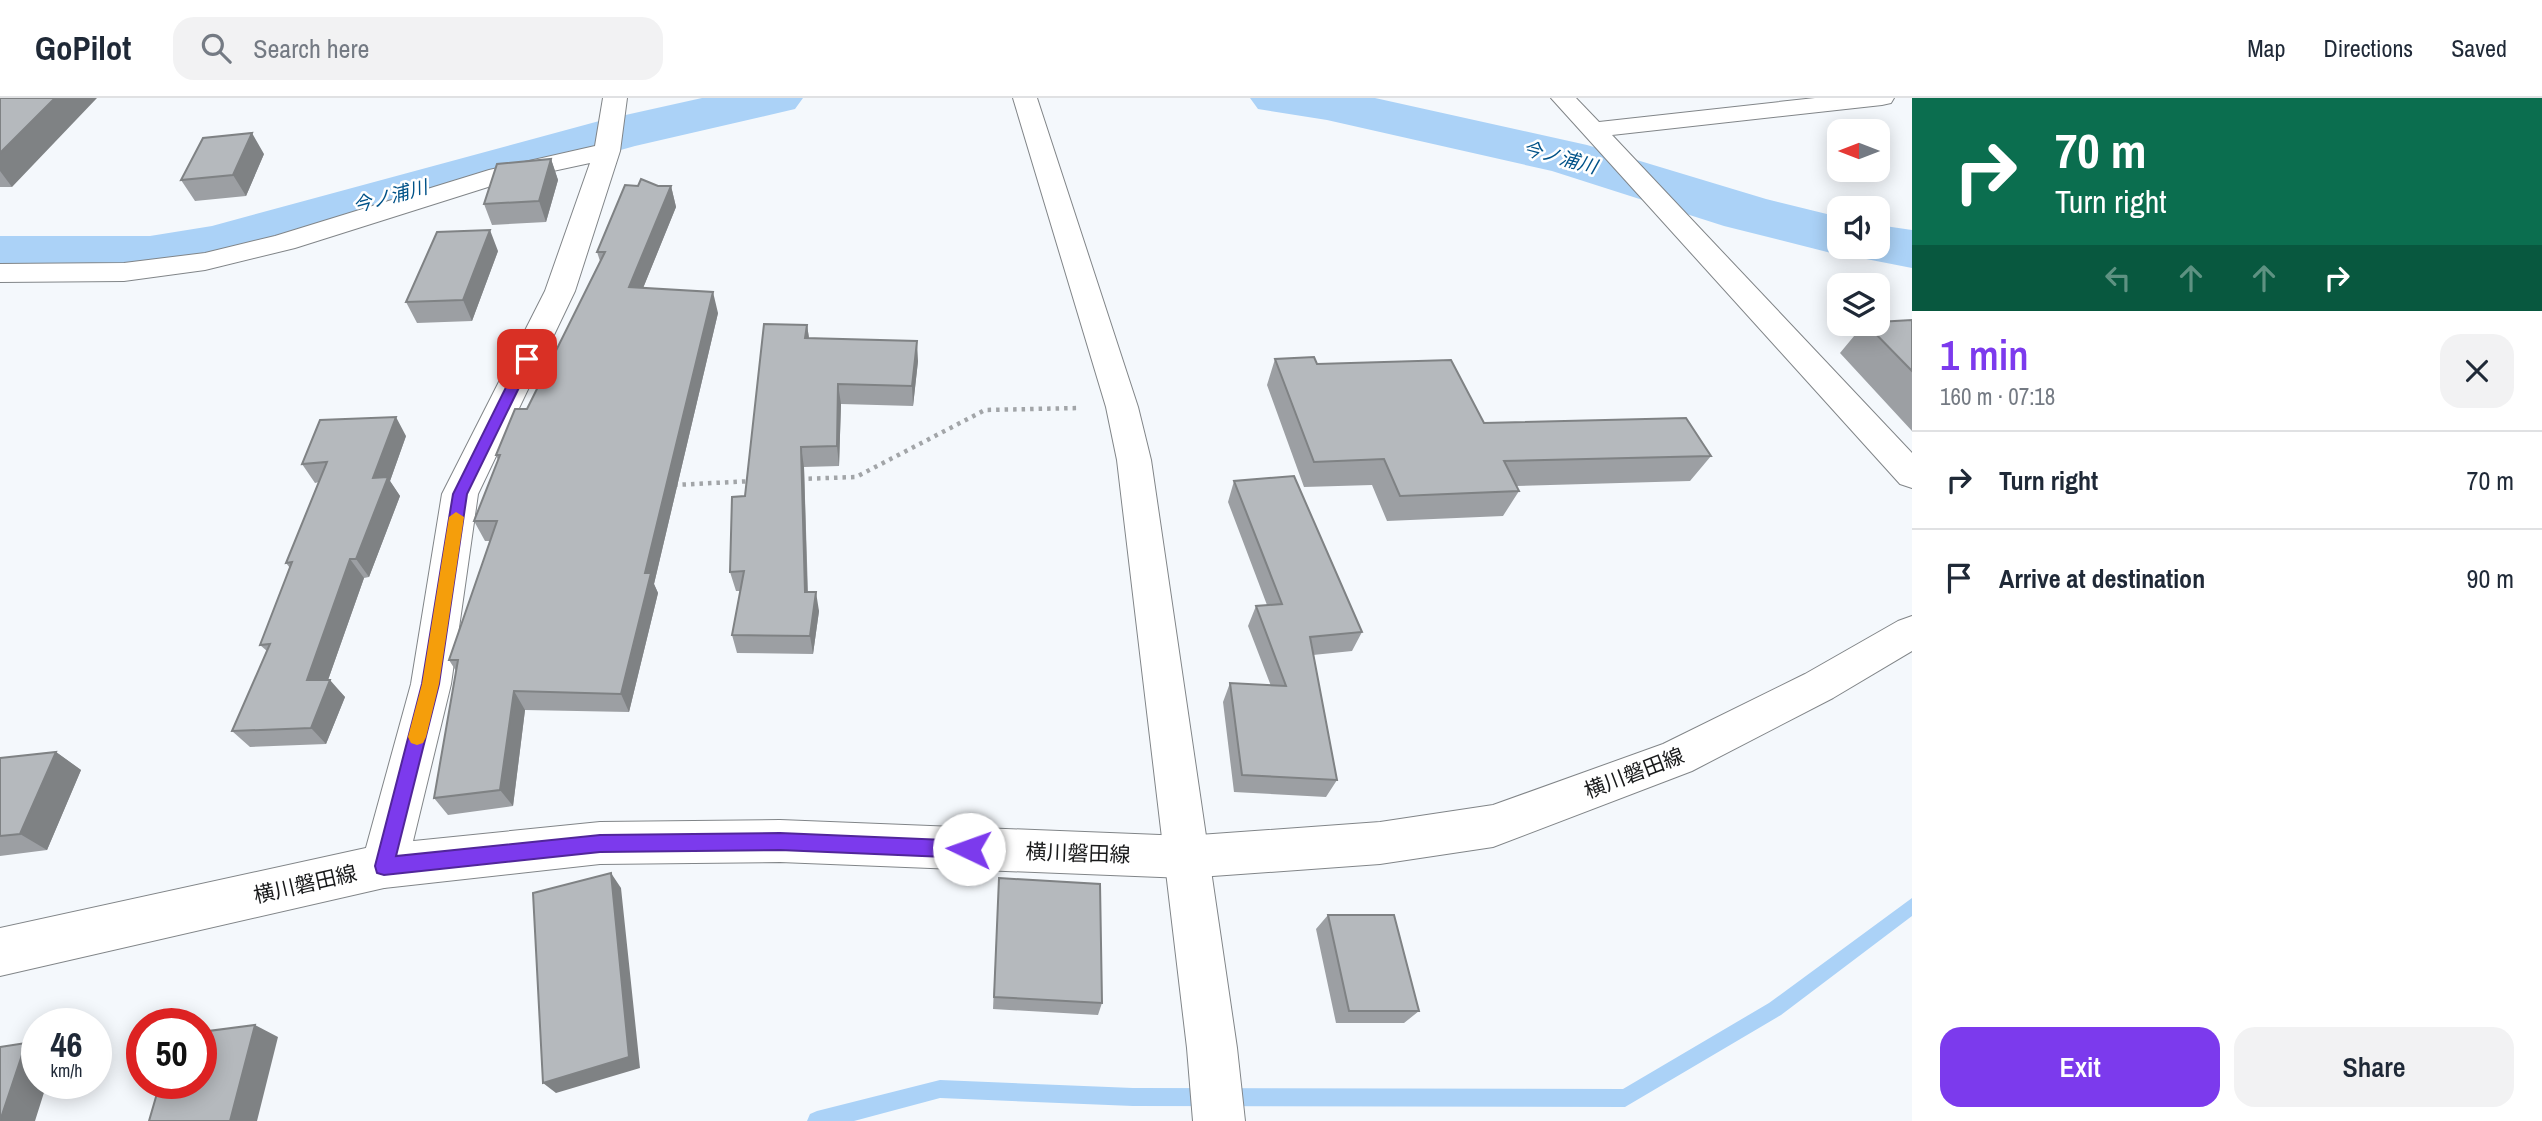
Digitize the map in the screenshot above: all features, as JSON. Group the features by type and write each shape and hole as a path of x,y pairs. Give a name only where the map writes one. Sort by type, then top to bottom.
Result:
{"street":[{"path":"1025,98 1122,407 1135,460 1212,1048 1219,1121"},
{"path":"1563,98 1912,475"},
{"path":"1592,130 1882,98"},
{"path":"384,866 431,684 460,494 560,291 607,151 614,107"},
{"path":"0,274 75,274 164,268 230,256 486,179 607,151"},
{"name":"横川磐田線","path":"0,953 384,866 600,843 752,841 1185,857 1380,843 1493,826 1677,758 1819,686 1912,632"}],"path":[{"path":"788,480 856,477 985,410 1122,407"},
{"path":"665,485 760,481"}],"building":[{"path":"0,98 55,98 0,153"},
{"path":"252,133 233,175 181,180 203,138"},
{"path":"551,159 539,201 484,204 497,164"},
{"path":"641,179 658,186 671,186 629,287 713,292 645,573 651,573 621,694 514,691 500,790 434,798 458,660 449,660 497,521 474,521 500,455 496,455 515,409 527,409 605,252 597,252 625,185 638,186"},
{"path":"490,230 463,300 406,302 437,232"},
{"path":"1912,320 1912,371 1878,336 1890,336 1890,321"},
{"path":"764,324 807,325 805,338 917,341 912,386 838,384 837,446 801,447 805,592 816,592 810,636 732,635 744,571 730,572 732,497 745,496"},
{"path":"1314,357 1317,364 1451,360 1484,423 1686,418 1711,456 1504,461 1519,491 1400,496 1384,459 1314,462 1275,359"},
{"path":"396,417 373,478 388,477 356,559 350,559 307,680 330,680 311,728 232,731 270,644 260,645 292,562 286,563 327,462 302,464 320,420"},
{"path":"1294,476 1362,632 1310,637 1337,780 1242,775 1230,683 1286,686 1256,606 1282,604 1234,481"},
{"path":"56,752 20,834 0,836 0,758"},
{"path":"611,873 629,1057 543,1083 533,893"},
{"path":"999,878 1100,884 1102,1003 994,997"},
{"path":"1328,915 1394,915 1419,1011 1349,1011"},
{"path":"255,1025 230,1121 149,1121 155,1099 217,1099 217,1030"},
{"path":"21,1044 21,1058 0,1121 0,1047"}],"waterway":[{"name":"今ノ浦川","path":"0,255 150,255 216,244 623,132 776,98"},
{"name":"今ノ浦川","path":"1277,98 1327,104 1567,157 1746,213 1827,233"},
{"name":"今ノ浦川","path":"1890,246 1912,249"},
{"path":"817,1121 940,1089 1133,1097 1625,1098 1775,1009 1912,906"}],"slow traffic":[{"path":"417,737 431,684 456,517"}],"route":[{"path":"527,359 460,494 431,684 384,866 600,843 780,841 969,849"}]}
